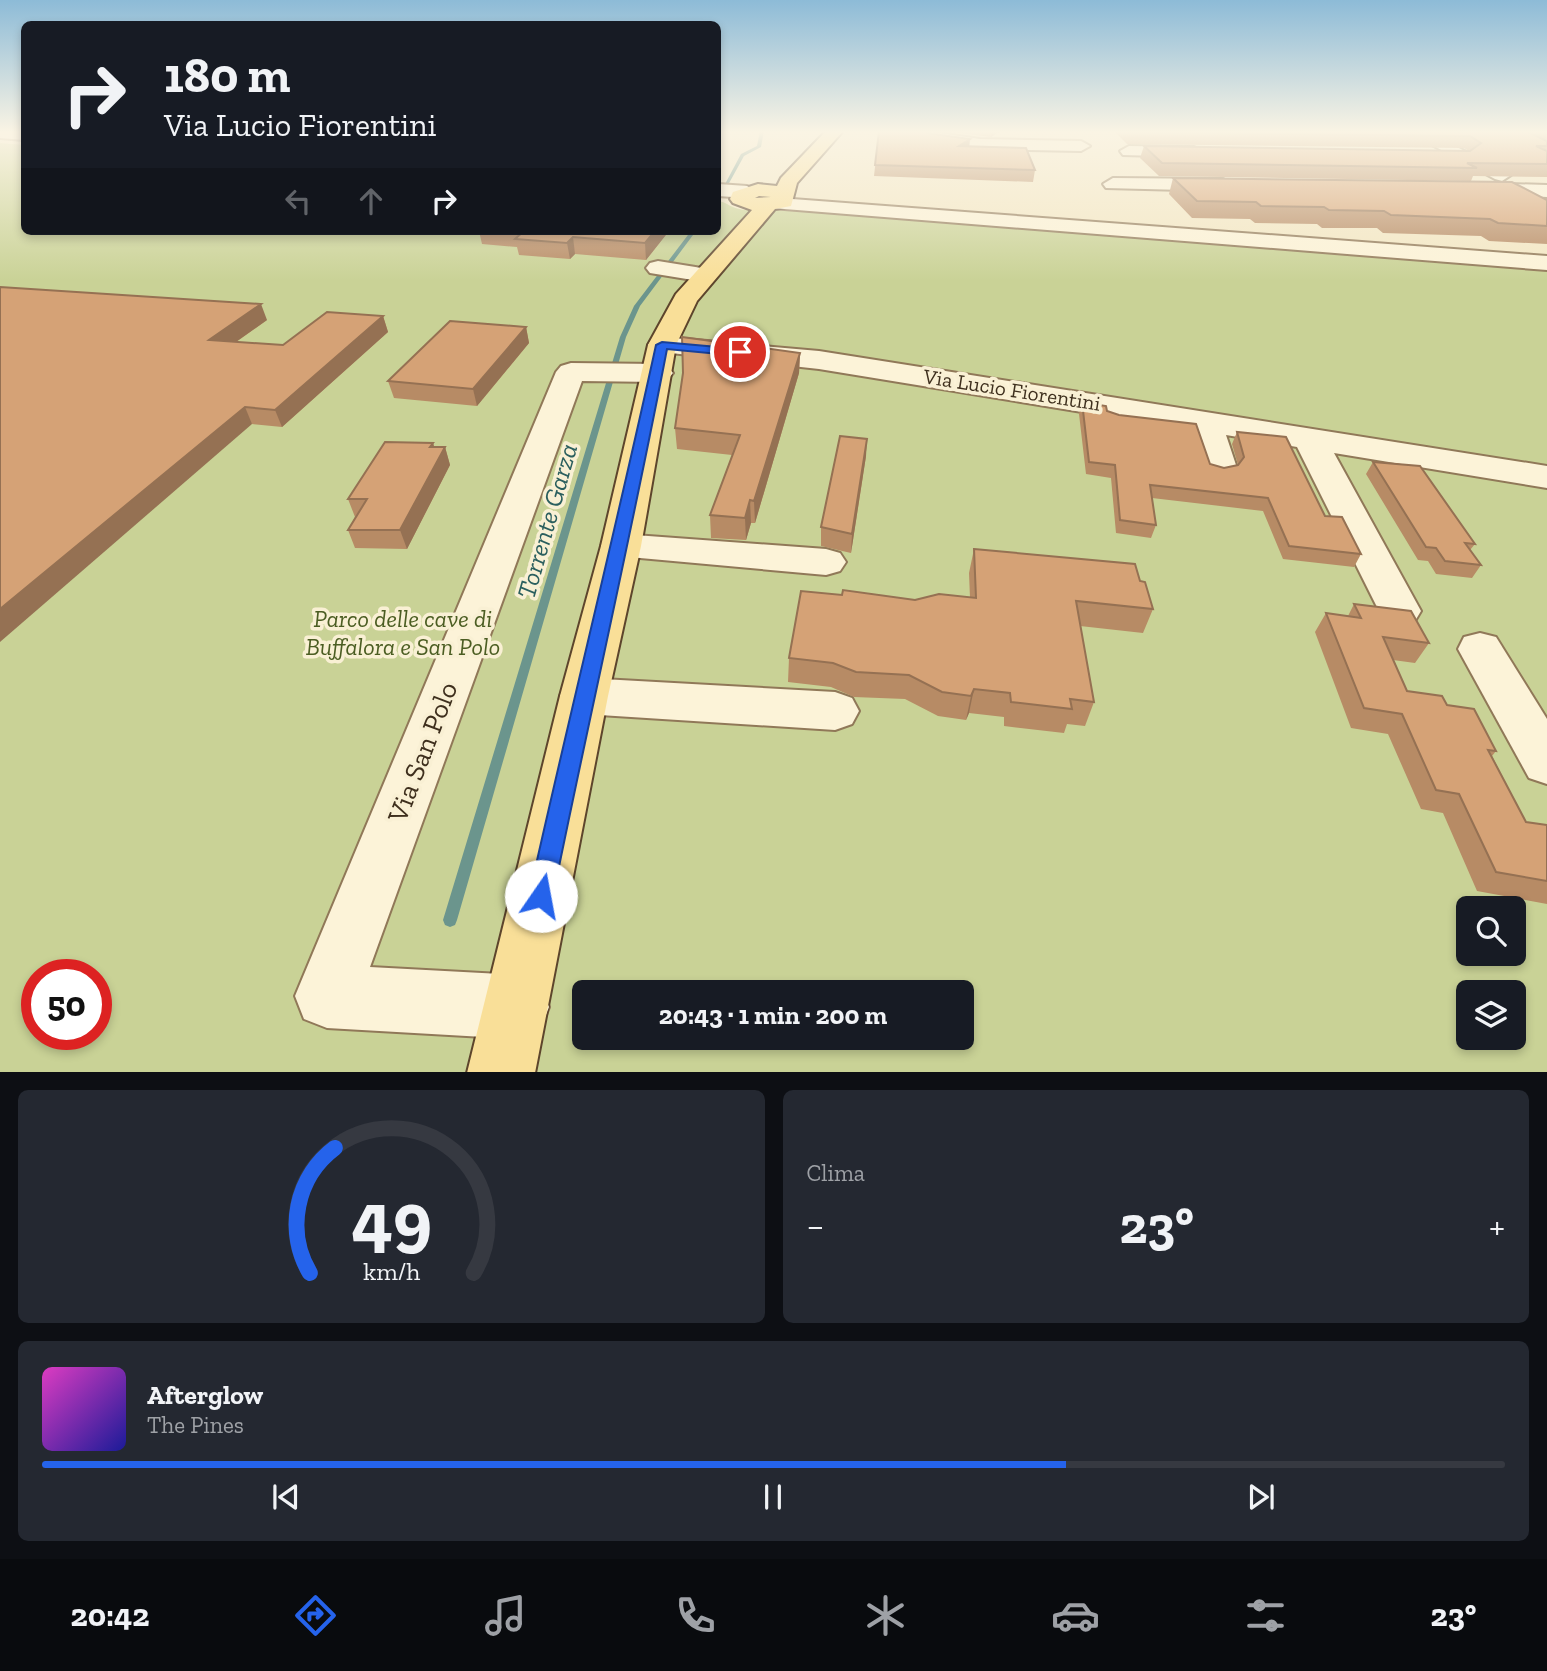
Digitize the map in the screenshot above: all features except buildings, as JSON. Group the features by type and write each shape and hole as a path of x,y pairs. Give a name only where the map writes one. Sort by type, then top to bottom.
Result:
{"main road":[{"path":"501,1072 584,696 621,546 644,356 705,275 727,255 772,181"},
{"path":"764,198 789,181"}],"street":[{"path":"1111,181 1140,216 1547,263"},
{"path":"1146,181 1236,186"},
{"path":"1519,181 1539,190"},
{"path":"1454,189 1539,190"},
{"path":"1508,190 1547,210"},
{"path":"721,191 764,198"},
{"path":"721,197 1140,216 1547,254"},
{"path":"667,269 705,275"},
{"name":"Via Lucio Fiorentini","path":"644,356 819,360 1547,477"},
{"name":"Via San Polo","path":"517,1007 327,996 571,372 644,356"},
{"path":"1205,420 1220,468"},
{"path":"1310,439 1400,611"},
{"path":"621,546 826,562"},
{"path":"1480,649 1547,763"},
{"path":"584,696 835,711"}],"green space":[{"name":"Parco delle cave di Buffalora e San Polo","path":"0,181 21,181 21,235 721,235 721,202 746,210 773,211 795,208 1547,267 1547,1072 0,1072"}],"waterway":[{"name":"Torrente Garza","path":"726,185 728,181"},
{"name":"Torrente Garza","path":"450,920 623,337 637,306 691,235"}],"route":[{"path":"541,896 584,696 621,546 662,345 740,352"}]}
